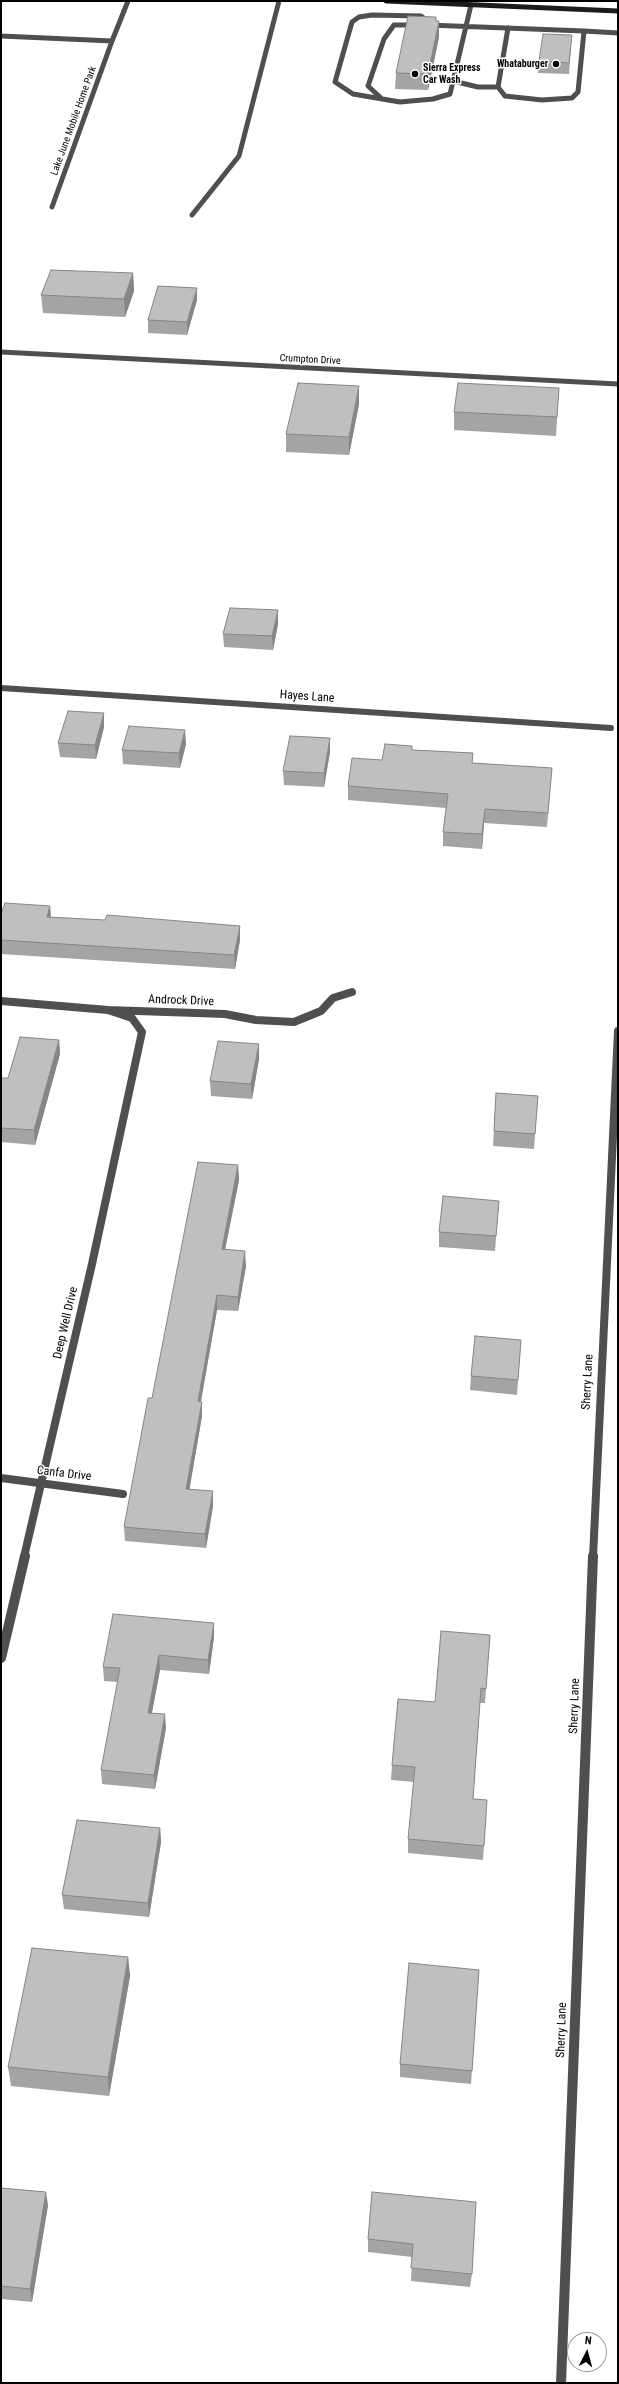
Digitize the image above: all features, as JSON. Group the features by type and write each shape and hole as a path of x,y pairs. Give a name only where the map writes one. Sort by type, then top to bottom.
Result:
{"main road":[{"path":"386,1 472,3 618,11"}],"street":[{"name":"Lake June Mobile Home Park","path":"52,207 128,1"},
{"path":"192,215 239,156 279,1"},
{"path":"433,25 421,16 372,15 359,17 352,22 335,82 353,94 400,102 432,99 450,94 472,3"},
{"path":"381,98 368,86 384,39 394,25 466,26 618,33"},
{"path":"508,28 498,87 505,96 542,100 572,98 578,92 584,31"},
{"path":"1,36 112,41"},
{"path":"453,81 478,87 498,87"},
{"name":"Crumpton Drive","path":"1,352 618,384"},
{"name":"Hayes Lane","path":"1,688 611,728"},
{"name":"Androck Drive","path":"1,1001 108,1010 225,1014 256,1020 294,1022 321,1011 333,998 352,992"},
{"name":"Deep Well Drive","path":"1,1658 42,1482 142,1032 132,1018 108,1010"},
{"name":"Sherry Lane","path":"561,2383 597,1466 618,1031"},
{"name":"Canfa Drive","path":"1,1478 42,1482 123,1494"}],"building":[{"name":"Sierra Express Car Wash","path":"408,16 436,17 436,21 439,21 428,74 396,73"},
{"path":"543,34 572,35 569,63 539,61"},
{"path":"51,270 133,273 124,299 41,295"},
{"path":"158,286 197,288 187,322 148,320"},
{"path":"298,383 359,386 349,437 286,434"},
{"path":"458,383 559,388 557,417 454,412"},
{"path":"230,608 278,610 272,636 223,634"},
{"path":"68,711 104,713 95,745 58,743"},
{"path":"129,726 185,730 179,753 122,750"},
{"path":"290,736 330,738 324,773 283,771"},
{"path":"385,744 412,746 412,750 473,753 472,763 552,768 548,813 485,809 482,834 443,832 448,794 348,786 352,758 382,760"},
{"path":"5,903 50,906 47,917 105,920 107,915 240,926 234,955 1,940 1,914"},
{"path":"20,1037 59,1040 34,1130 1,1128 1,1078 8,1078"},
{"path":"218,1041 259,1044 251,1084 210,1081"},
{"path":"496,1093 538,1096 535,1134 494,1131"},
{"path":"198,1162 238,1165 222,1249 245,1251 238,1297 217,1295 198,1401 202,1402 186,1489 213,1491 205,1534 124,1527 148,1398 152,1398"},
{"path":"443,1196 499,1201 496,1236 439,1232"},
{"path":"475,1336 521,1340 518,1380 471,1376"},
{"path":"113,1614 214,1623 208,1660 159,1655 148,1713 165,1714 154,1775 101,1770 120,1668 103,1667"},
{"path":"441,1631 490,1635 486,1689 481,1688 473,1799 487,1800 484,1846 408,1839 415,1767 392,1765 398,1699 435,1702"},
{"path":"77,1820 160,1828 148,1903 62,1895"},
{"path":"32,1948 128,1957 108,2077 8,2067"},
{"path":"409,1963 479,1970 472,2071 400,2064"},
{"path":"1,2188 46,2192 30,2289 1,2286"},
{"path":"372,2192 476,2202 472,2274 411,2268 413,2244 368,2239"}],"place":[{"name":"Whataburger","path":"556,64"},
{"name":"Sierra Express Car Wash","path":"415,74"}]}
